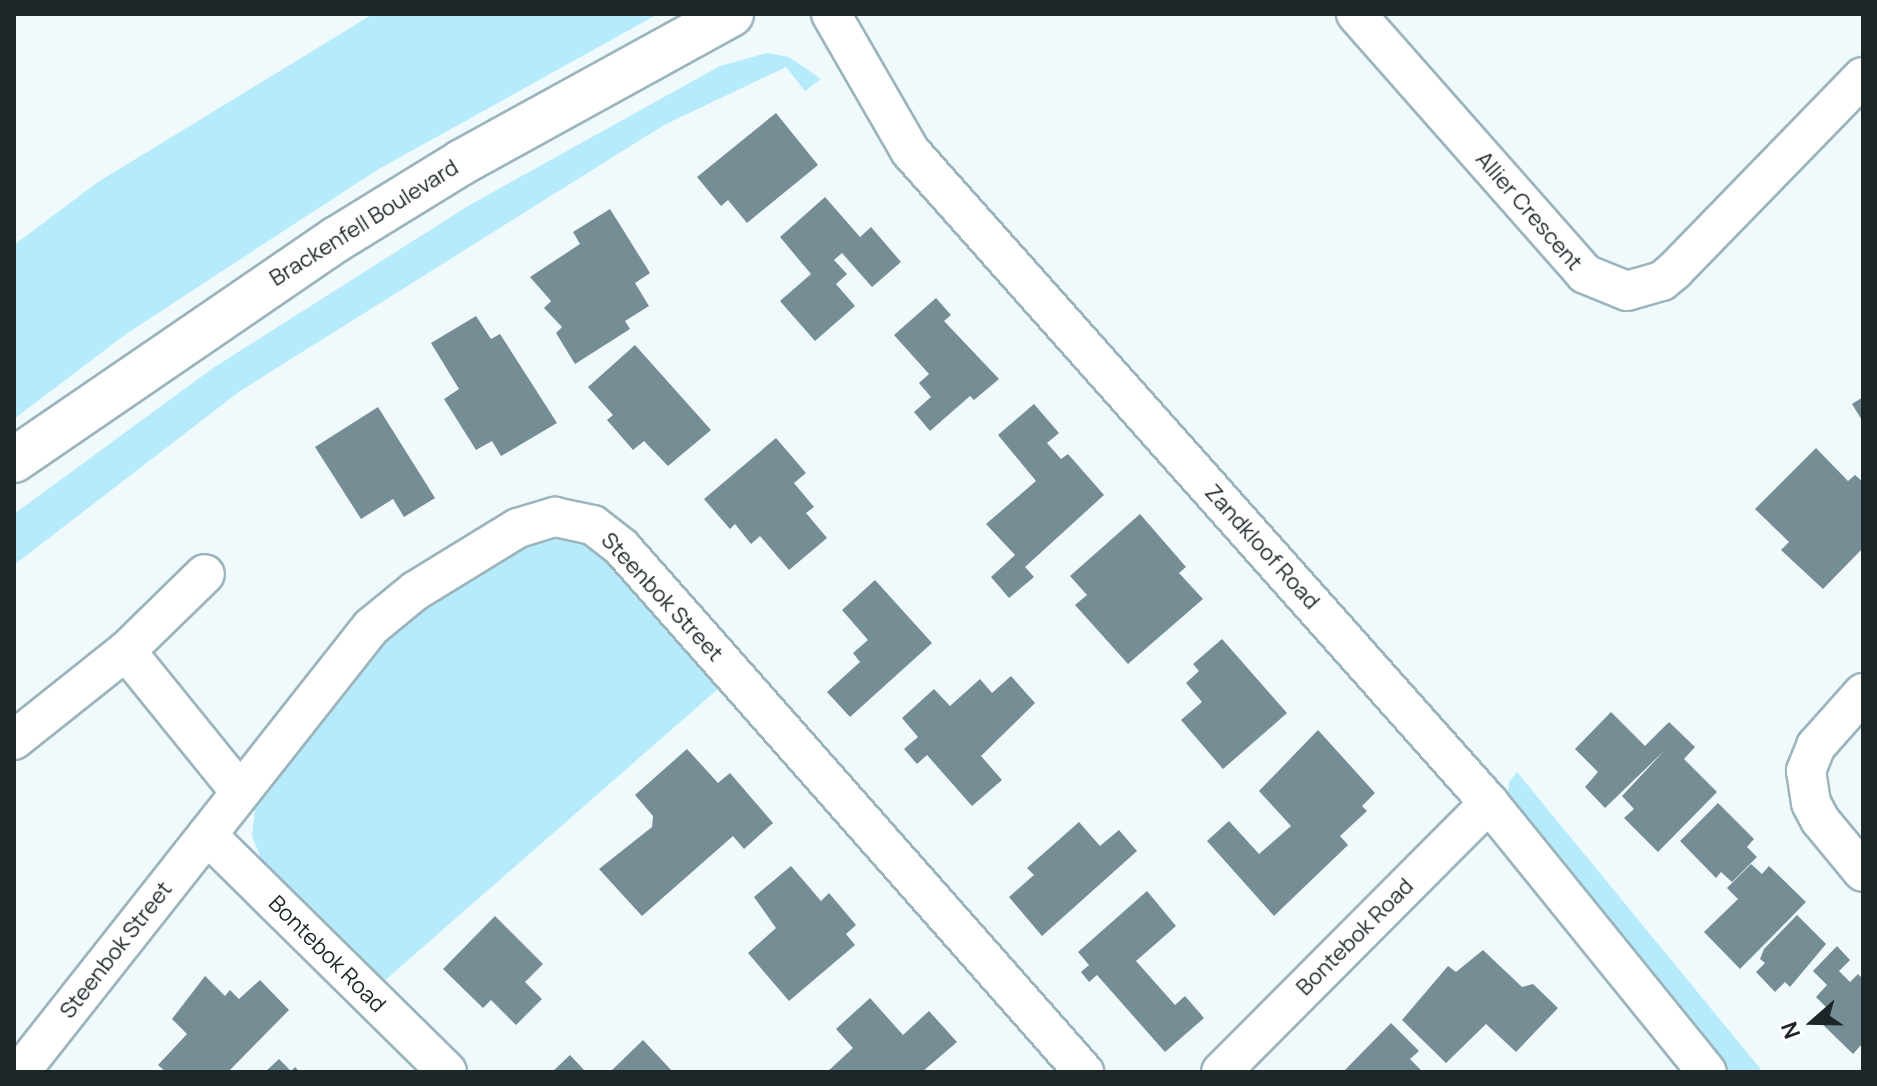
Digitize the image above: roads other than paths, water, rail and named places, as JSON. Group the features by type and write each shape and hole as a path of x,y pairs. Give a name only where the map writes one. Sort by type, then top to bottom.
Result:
{"street":[{"name":"Brackenfell Boulevard","path":"14,460 174,345 349,232 462,162 731,14"},
{"name":"Zandkloof Road","path":"831,14 910,151 1489,803 1707,1072"},
{"name":"Allier Crescent","path":"1356,14 1585,274 1612,289 1645,289 1662,281 1863,77"},
{"name":"Steenbok Street","path":"20,1072 371,627 399,602 518,528 537,520 575,518 608,534 622,548 1084,1072"},
{"path":"14,740 126,651 205,574"},
{"path":"126,651 240,792"},
{"path":"1863,693 1810,756 1807,788 1820,820 1863,872"},
{"name":"Bontebok Road","path":"1221,1072 1489,803"},
{"name":"Bontebok Road","path":"207,835 447,1072"}]}
